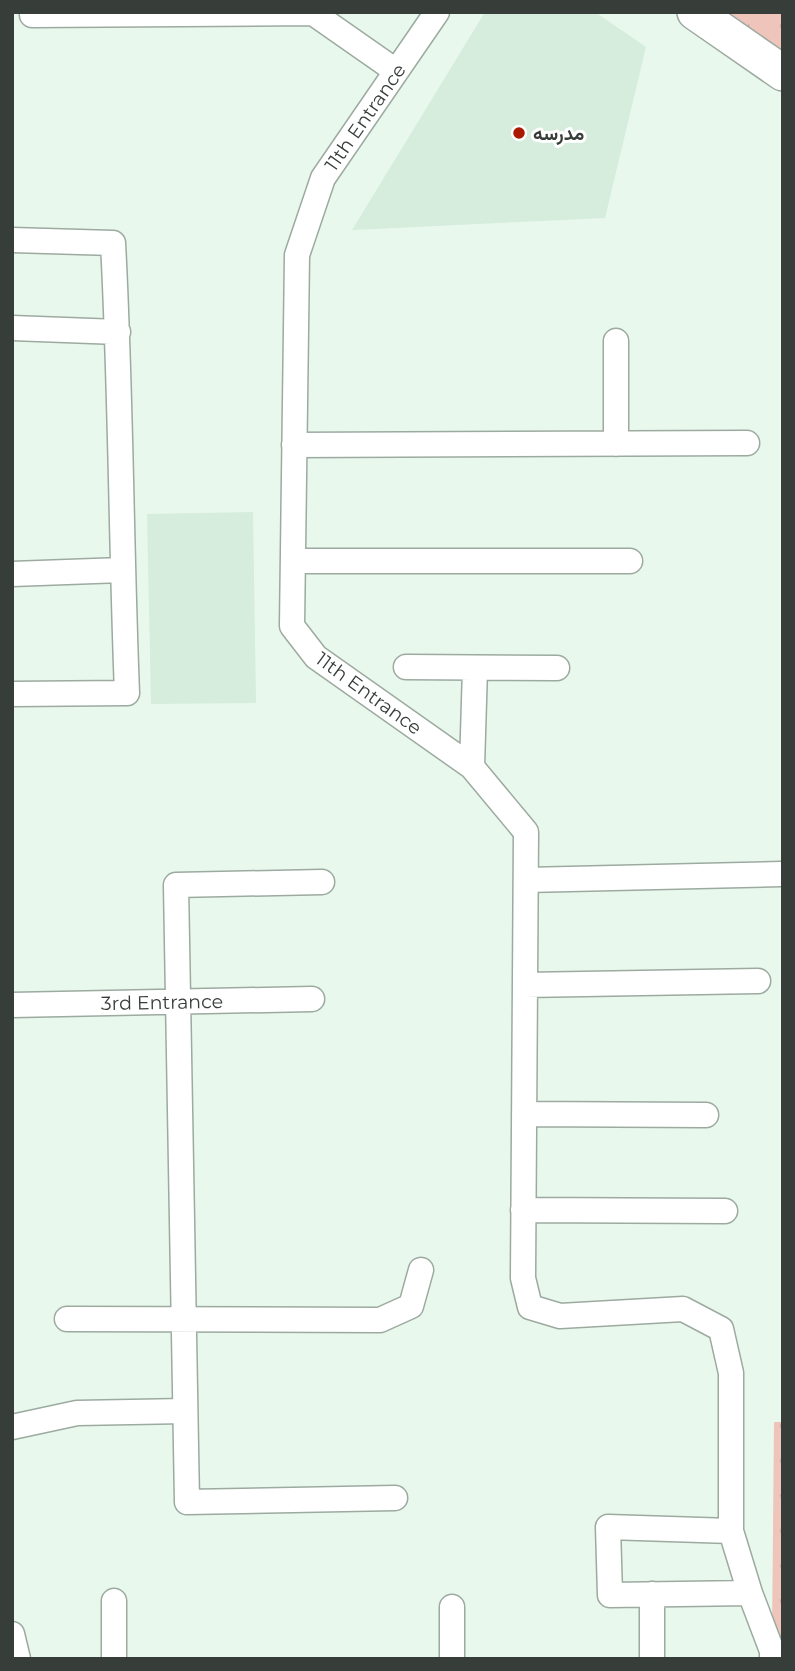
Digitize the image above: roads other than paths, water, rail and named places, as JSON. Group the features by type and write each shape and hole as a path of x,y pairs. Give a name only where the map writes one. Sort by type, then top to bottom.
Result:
{"main road":[{"path":"695,12 783,73"}],"street":[{"name":"11th Entrance","path":"436,12 323,178 297,255 292,626 316,657 472,767 526,832 523,1278 530,1307 560,1316 683,1310 721,1329 731,1373 731,1531"},
{"path":"32,15 313,13 396,71"},
{"path":"12,240 113,243 118,332 127,693 12,694"},
{"path":"12,328 118,332"},
{"path":"616,341 616,444"},
{"path":"295,445 747,443"},
{"path":"293,561 630,561"},
{"path":"12,574 122,570"},
{"path":"406,667 556,668"},
{"path":"472,767 475,667"},
{"path":"526,880 780,874"},
{"path":"322,882 176,885 187,1502 395,1498"},
{"path":"525,985 758,981"},
{"name":"3rd Entrance","path":"12,1005 312,999"},
{"path":"524,1114 706,1115"},
{"path":"523,1210 726,1211"},
{"path":"67,1319 380,1320 411,1306 421,1270"},
{"path":"12,1427 77,1413 185,1411"},
{"path":"750,1593 610,1595 608,1527 731,1531 772,1651 772,1659"},
{"path":"652,1594 652,1659"},
{"path":"114,1601 114,1659"},
{"path":"452,1607 452,1659"},
{"path":"12,1634 18,1659"}],"place":[{"name":"مدرسه","path":"519,133"}]}
